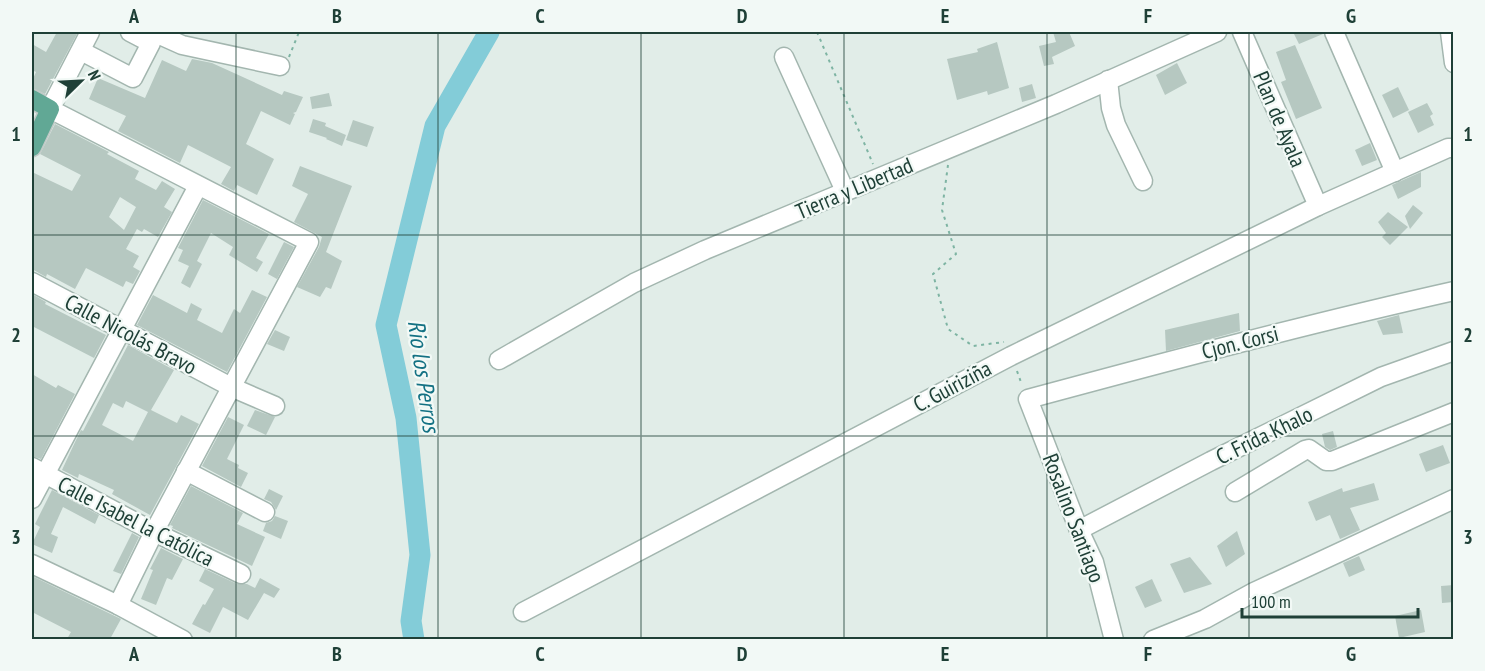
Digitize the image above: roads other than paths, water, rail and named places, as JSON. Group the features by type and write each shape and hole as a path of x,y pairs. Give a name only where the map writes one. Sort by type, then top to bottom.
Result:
{"main road":[{"path":"32,99 50,109 32,147"}],"street":[{"path":"90,32 50,109 309,242 186,471 118,605"},
{"path":"81,51 133,78 151,43 130,32"},
{"path":"153,32 182,45 280,66"},
{"name":"Tierra y Libertad","path":"499,360 634,283 705,250 1217,32"},
{"name":"Plan de Ayala","path":"1242,32 1318,206"},
{"path":"1334,32 1392,173"},
{"path":"1450,32 1454,63"},
{"path":"784,57 845,191"},
{"path":"1108,80 1111,108 1116,125 1143,181"},
{"name":"C. Guiriziña","path":"523,612 1011,356 1318,206 1448,148 1454,148"},
{"path":"32,499 38,471 121,328 198,186"},
{"name":"Calle Nicolás Bravo","path":"32,282 231,387 275,406"},
{"name":"Cjon. Corsi","path":"1028,399 1173,359 1454,291"},
{"name":"C. Frida Khalo","path":"1079,530 1221,456 1381,377 1454,351"},
{"name":"Rosalino Santiago","path":"1028,399 1079,530 1094,562 1114,639"},
{"path":"1235,492 1305,450 1309,449 1326,461 1332,460 1454,412"},
{"name":"Calle Isabel la Católica","path":"38,471 154,532 241,574"},
{"path":"186,471 265,512"},
{"path":"1153,639 1205,619 1254,592 1454,499"},
{"path":"32,564 183,639"}],"waterway":[{"name":"Rio los Perros","path":"414,640 411,621 420,555 406,418 386,325 435,126 489,32"}]}
